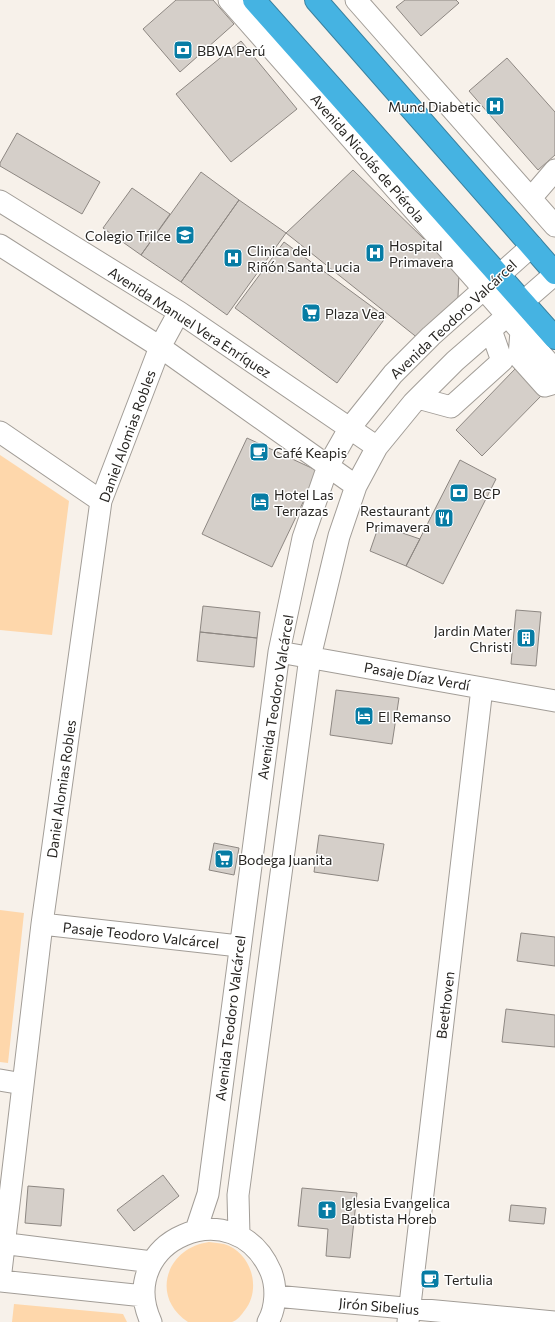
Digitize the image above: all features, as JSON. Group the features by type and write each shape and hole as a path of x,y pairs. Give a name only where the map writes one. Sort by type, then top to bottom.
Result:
{"highway":[{"name":"Avenida Nicolás de Piérola","path":"254,0 491,282 517,316 555,338"},
{"path":"316,0 555,273"}],"street":[{"name":"Avenida Nicolás de Piérola","path":"229,0 491,282"},
{"path":"356,0 555,226"},
{"path":"531,198 555,170"},
{"name":"Avenida Manuel Vera Enríquez","path":"0,201 179,312 377,447"},
{"path":"0,245 160,347 356,486"},
{"name":"Avenida Teodoro Valcárcel","path":"196,1230 208,1194 239,946 279,652 303,538 328,466 349,429 393,374 431,336 532,246"},
{"name":"Avenida Teodoro Valcárcel","path":"239,1235 238,1195 310,657 339,536 356,486 377,447 418,398 455,361 491,330 517,316 555,273"},
{"name":"Daniel Alomias Robles","path":"0,1280 2,1244 42,924 101,501 160,347 179,312"},
{"name":"Avenida Nicolás de Piérola","path":"517,316 555,370"},
{"path":"418,398 451,407 510,359 517,316"},
{"path":"491,330 510,359 545,386 555,383"},
{"path":"0,432 101,501"},
{"name":"Pasaje Díaz Verdí","path":"279,652 555,701"},
{"name":"Beethoven","path":"408,1315 482,688"},
{"name":"Pasaje Teodoro Valcárcel","path":"42,924 239,946"},
{"path":"0,1080 23,1084"},
{"path":"151,1322 147,1313 144,1296 146,1278 152,1262 164,1247 179,1236 196,1230 218,1229 239,1235 254,1246 266,1260 273,1277 275,1296 271,1317 268,1322"},
{"path":"2,1244 152,1262"},
{"path":"0,1280 144,1296"},
{"name":"Jirón Sibelius","path":"275,1296 408,1315 555,1322"}],"shaded area":[{"path":"0,455 69,501 52,635 0,630"},
{"path":"0,910 24,913 8,1063 0,1062"},
{"path":"209,1242 224,1244 233,1248 247,1263 251,1272 253,1292 250,1301 241,1315 232,1322 188,1322 176,1312 169,1300 167,1287 168,1275 173,1263 182,1254 194,1246"},
{"path":"14,1304 123,1314 127,1322 12,1322"}],"building":[{"name":"BBVA Perú","path":"176,0 213,0 234,24 180,72 143,29"},
{"path":"405,0 456,0 459,3 421,36 396,7"},
{"path":"241,41 297,109 231,162 176,94"},
{"path":"507,58 555,112 555,155 538,170 469,91"},
{"path":"17,133 100,182 82,214 0,166 0,163"},
{"name":"Hospital Primavera","path":"353,170 459,273 458,297 419,339 286,233"},
{"name":"Colegio Trilce","path":"201,172 239,200 181,282 141,255"},
{"path":"132,188 170,214 141,255 103,228"},
{"name":"Clinica del Riñón Santa Lucia","path":"239,200 286,233 227,315 181,282"},
{"name":"Plaza Vea","path":"284,242 386,317 337,383 235,308"},
{"path":"515,369 542,395 482,456 456,430"},
{"name":"Hotel Las Terrazas","path":"247,438 318,471 272,567 202,534"},
{"path":"460,460 496,479 443,584 406,566"},
{"path":"379,525 420,539 406,566 370,551"},
{"path":"203,606 260,612 257,638 200,632"},
{"name":"Jardin Mater Christi","path":"516,610 541,612 536,666 511,664"},
{"path":"200,632 257,638 254,667 197,661"},
{"name":"El Remanso","path":"336,690 399,698 392,744 330,735"},
{"path":"319,835 384,844 378,881 314,872"},
{"name":"Bodega Juanita","path":"214,843 239,848 234,875 209,870"},
{"path":"521,933 555,937 555,966 517,961"},
{"path":"506,1009 555,1015 555,1047 502,1042"},
{"path":"163,1175 179,1196 134,1231 117,1210"},
{"path":"28,1186 64,1189 61,1226 25,1223"},
{"name":"Iglesia Evangelica Babtista Horeb","path":"302,1188 357,1193 350,1258 326,1256 328,1229 298,1226"},
{"path":"511,1205 546,1208 544,1224 509,1221"}],"place":[{"name":"BBVA Perú","path":"183,50"},
{"name":"Mund Diabetic","path":"495,106"},
{"name":"Colegio Trilce","path":"185,235"},
{"name":"Hospital Primavera","path":"375,253"},
{"name":"Clinica del Riñón Santa Lucia","path":"233,258"},
{"name":"Plaza Vea","path":"311,313"},
{"name":"Café Keapis","path":"259,452"},
{"name":"BCP","path":"459,493"},
{"name":"Hotel Las Terrazas","path":"260,502"},
{"name":"Restaurant Primavera","path":"444,518"},
{"name":"Jardin Mater Christi","path":"526,638"},
{"name":"El Remanso","path":"364,716"},
{"name":"Bodega Juanita","path":"224,859"},
{"name":"Iglesia Evangelica Babtista Horeb","path":"327,1210"},
{"name":"Tertulia","path":"430,1279"}]}
